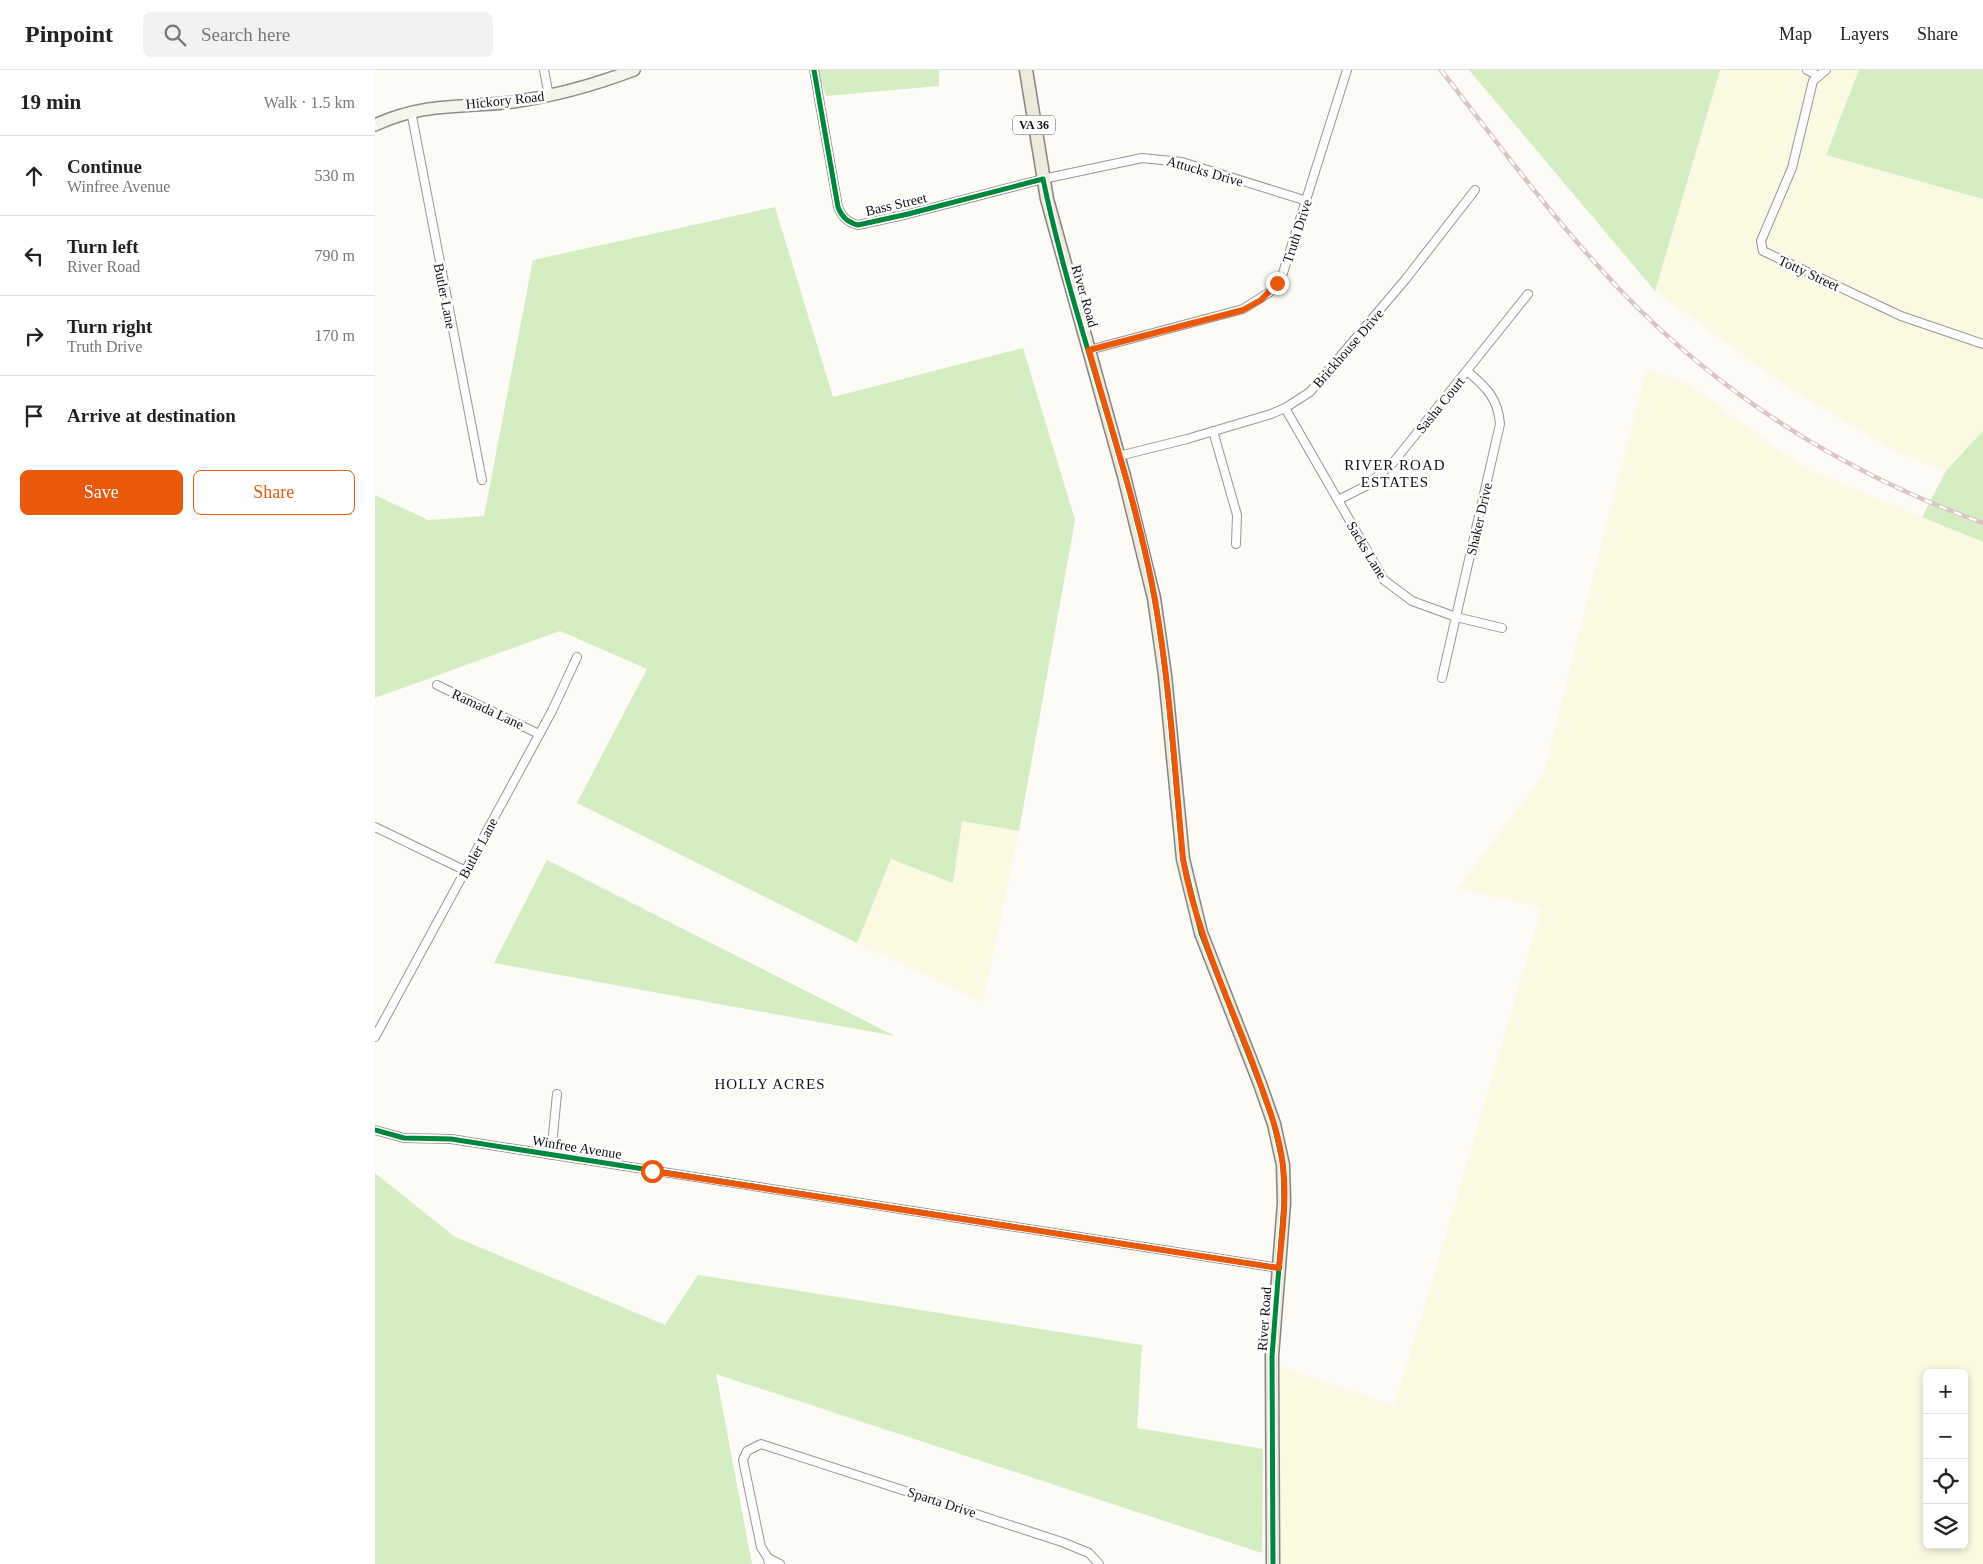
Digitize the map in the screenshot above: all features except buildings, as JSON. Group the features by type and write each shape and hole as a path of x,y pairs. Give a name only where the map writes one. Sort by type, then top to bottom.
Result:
{"main road":[{"name":"Hickory Road","path":"375,125 411,111 443,106 511,102 549,96 592,85 634,70"},
{"name":"River Road","path":"1026,70 1043,179 1060,248 1119,456 1147,565 1161,639 1183,859 1188,886 1201,933 1260,1084 1279,1144 1284,1195 1272,1356 1273,1564"}],"street":[{"path":"544,70 549,96"},
{"name":"Bass Street","path":"814,70 838,207 841,214 851,223 857,224 909,214 1043,179"},
{"name":"Truth Drive","path":"1089,350 1211,320 1243,310 1261,300 1277,283 1283,273 1307,201 1347,70"},
{"path":"1807,70 1817,75 1826,70"},
{"name":"Totty Street","path":"1817,75 1808,96 1792,168 1761,241 1763,251 1901,316 1983,344"},
{"name":"Butler Lane","path":"411,111 481,480"},
{"name":"Attucks Drive","path":"1043,179 1130,160 1157,158 1182,162 1307,201"},
{"name":"Brickhouse Drive","path":"1119,456 1213,431 1285,408 1304,396 1321,382 1405,280 1475,190"},
{"name":"Sasha Court","path":"1337,500 1366,486 1393,464 1528,294"},
{"name":"Shaker Drive","path":"1442,678 1500,424 1494,398 1488,389 1467,371"},
{"name":"Sacks Lane","path":"1285,408 1384,580 1393,589 1412,601 1456,617 1502,628"},
{"path":"1213,431 1237,515 1236,544"},
{"name":"Butler Lane","path":"375,1038 539,734 577,657"},
{"name":"Ramada Lane","path":"437,685 539,734"},
{"path":"375,828 466,870"},
{"path":"551,1154 557,1094"},
{"name":"Winfree Avenue","path":"375,1130 404,1138 451,1139 1279,1268"},
{"name":"Sparta Drive","path":"769,1561 761,1547 743,1460 747,1450 755,1445 780,1450 1079,1547 1099,1564"},
{"path":"769,1561 780,1564"}],"green space":[{"path":"816,70 939,70 939,86 826,96"},
{"path":"1469,70 1720,70 1655,291"},
{"path":"1720,70 1859,70 1826,155 1983,199 1983,431 1946,471 1898,453 1787,387 1655,291"},
{"path":"1859,70 1983,70 1983,199 1826,155"},
{"path":"775,207 833,397 1023,348 1075,520 1019,831 962,821 953,883 891,859 857,943 577,803 647,669 560,631 375,698 375,495 428,520 484,516 533,260"},
{"path":"1646,369 1691,385 1802,467 1983,542 1983,1564 1274,1564 1280,1367 1394,1406 1542,907 1458,888 1544,774"},
{"path":"1983,431 1983,542 1922,517 1946,471"},
{"path":"962,820 1019,831 983,1002 857,943 891,859 953,882"},
{"path":"547,860 895,1036 494,963"},
{"path":"375,1173 455,1237 665,1325 698,1275 1142,1345 1137,1428 1263,1449 1262,1553 716,1374 752,1564 375,1564"}],"railway":[{"path":"1441,70 1575,240 1623,293 1702,366 1745,399 1789,429 1836,456 1883,481 1983,523"}],"cycle path":[{"path":"814,70 838,207 848,221 858,225 1043,179 1080,325 1123,469 1148,566 1166,675 1183,859 1201,933 1260,1084 1274,1124 1283,1165 1284,1203 1272,1356 1273,1564"},
{"path":"375,1130 404,1138 451,1139 1279,1268"}],"district":[{"name":"RIVER ROAD ESTATES","path":"1395,474"},
{"name":"HOLLY ACRES","path":"770,1084"}],"route":[{"path":"652,1171 1279,1268 1284,1204 1283,1165 1279,1144 1260,1084 1201,933 1188,886 1183,859 1161,639 1154,598 1124,476 1089,350 1211,320 1243,310 1261,300 1277,283"}]}
